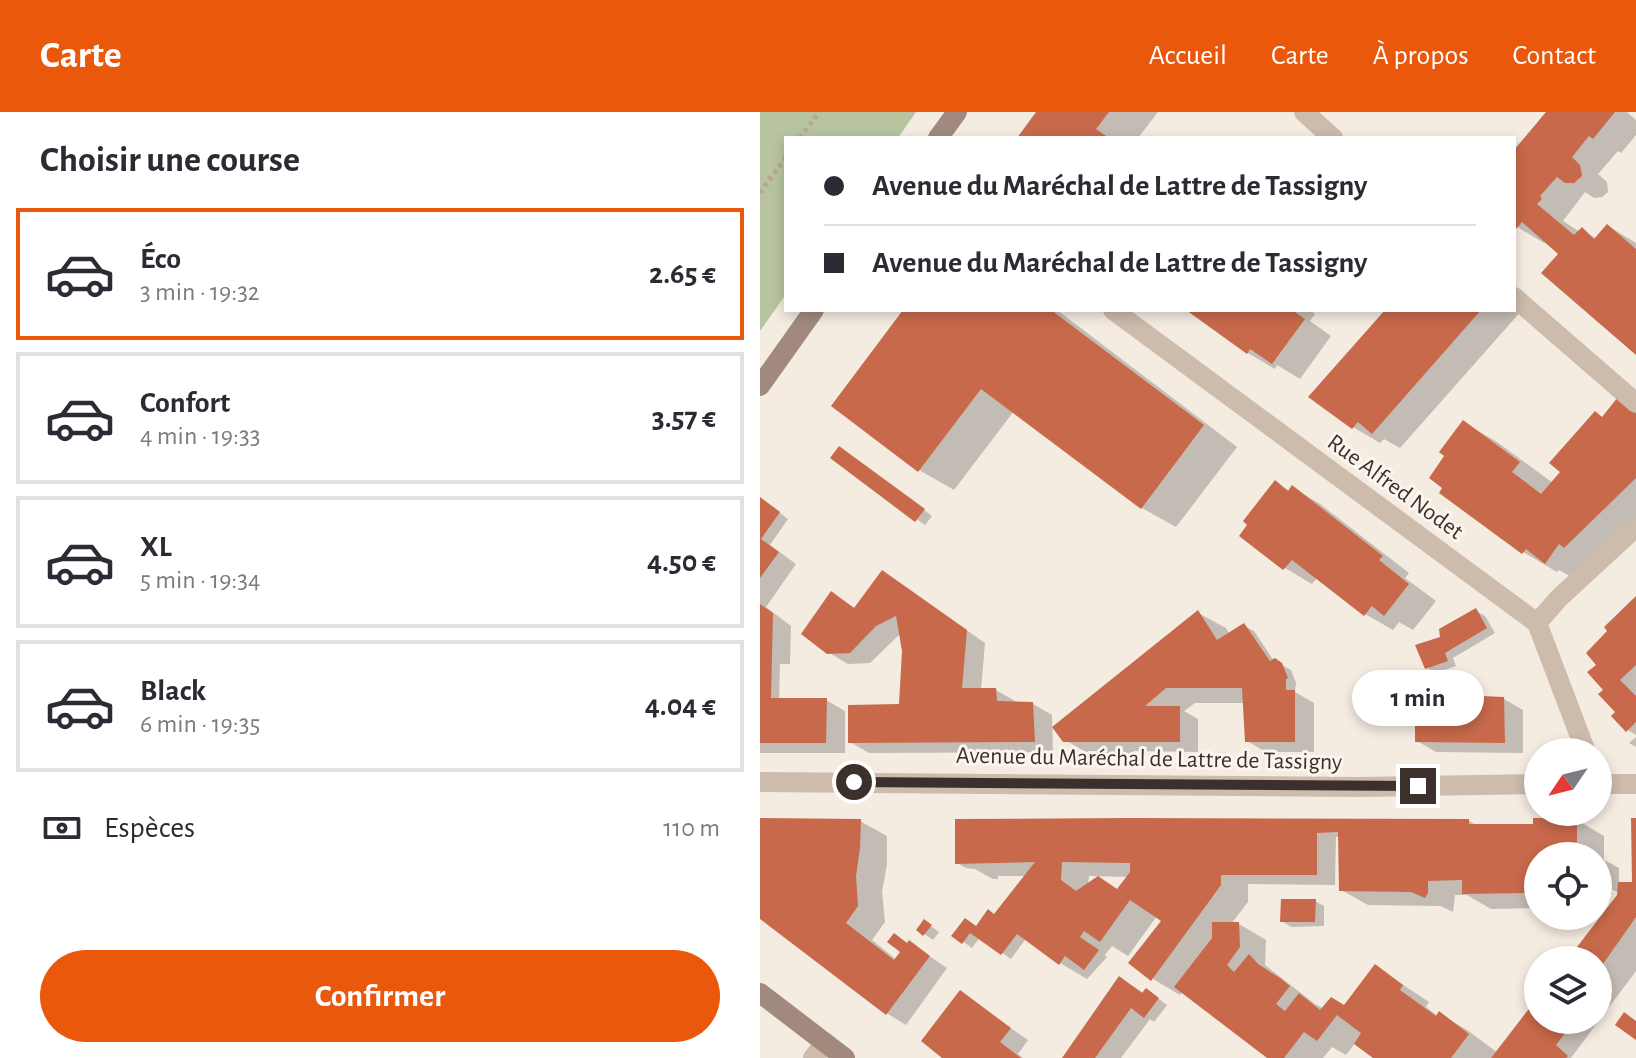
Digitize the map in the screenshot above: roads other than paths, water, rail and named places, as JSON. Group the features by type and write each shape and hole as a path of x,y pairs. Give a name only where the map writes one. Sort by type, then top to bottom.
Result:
{"main road":[{"path":"939,136 957,112"},
{"path":"760,386 813,312"},
{"path":"760,993 819,1051 845,1058"}],"street":[{"path":"1304,112 1331,136"},
{"path":"1516,299 1636,403"},
{"name":"Rue Alfred Nodet","path":"1116,312 1537,623"},
{"path":"1581,738 1537,623 1559,598 1636,527"},
{"name":"Avenue du Maréchal de Lattre de Tassigny","path":"760,782 1342,787 1524,784"},
{"path":"1612,784 1636,784"}]}
